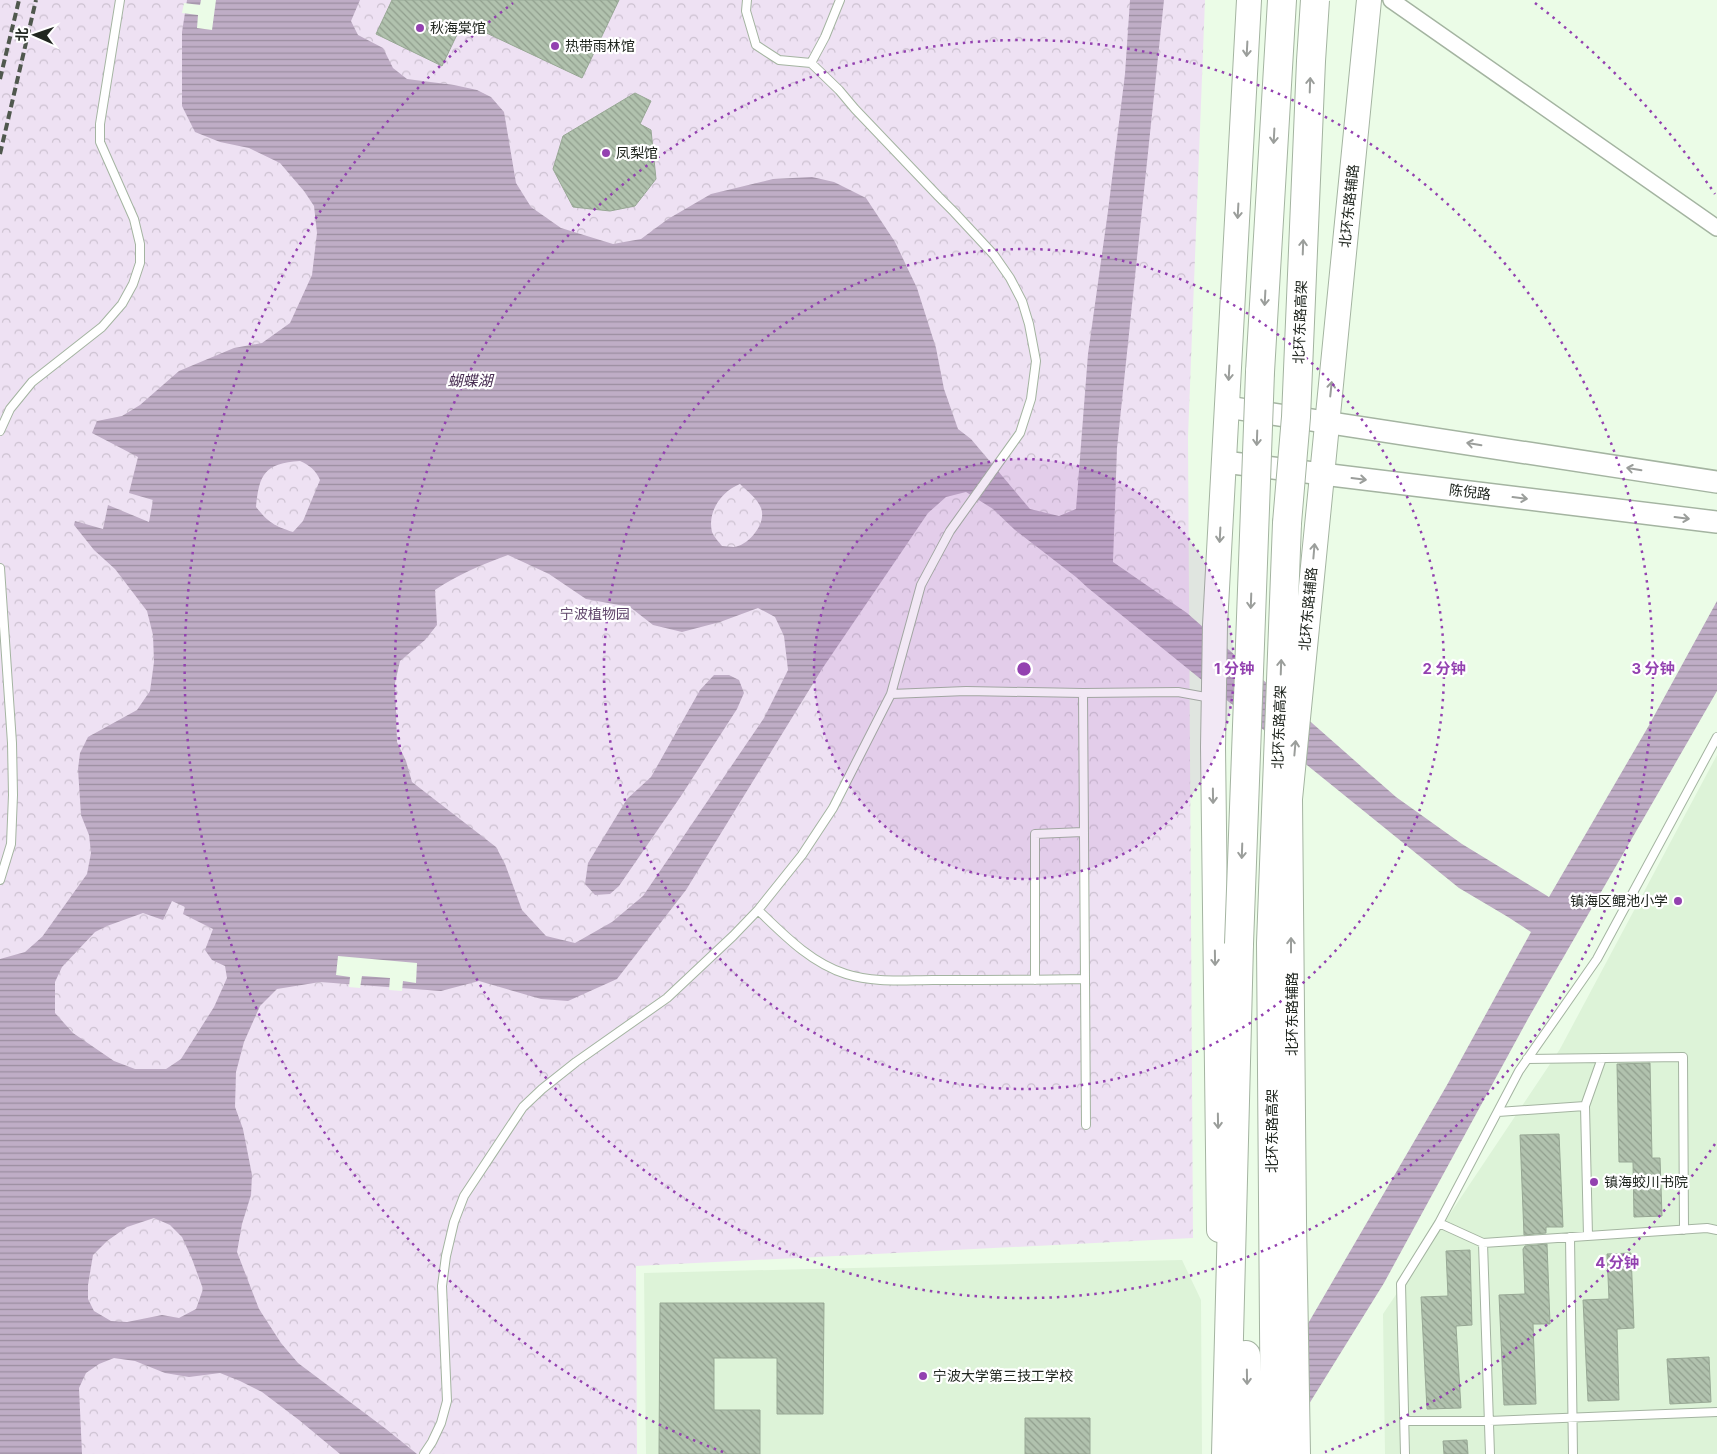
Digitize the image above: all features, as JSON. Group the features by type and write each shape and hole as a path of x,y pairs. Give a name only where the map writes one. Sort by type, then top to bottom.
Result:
{"highway":[{"name":"北环东路高架","path":"1248,1454 1239,944 1260,372 1282,0"},
{"name":"北环东路高架","path":"1275,1454 1271,943 1287,523 1296,417 1310,71 1315,0"},
{"path":"1271,943 1294,1454"},
{"path":"1226,1454 1239,944"}],"main road":[{"path":"1222,1454 1213,698 1215,625 1249,0"},
{"name":"北环东路辅路","path":"1298,1454 1290,799 1368,0"}],"street":[{"path":"1391,0 1717,228"},
{"path":"1227,407 1717,482"},
{"name":"陈倪路","path":"1224,462 1717,522"}],"lane":[{"path":"0,431 10,409 32,382 102,327 122,304 133,284 140,263 140,244 134,220 100,142 100,124 120,0"},
{"path":"424,1454 441,1423 446,1402 442,1286 454,1222 464,1196 522,1108 576,1062 667,998 758,910 802,855 833,808 891,694 921,585 950,531 1020,432 1031,399 1036,361 1029,324 1022,301 1010,278 994,255 839,90 811,63 779,60 756,45 746,11 747,0"},
{"path":"811,63 825,37 840,0"},
{"path":"0,568 12,743 13,795 11,844 0,880"},
{"path":"891,694 966,691 1178,692 1213,698"},
{"path":"1083,693 1086,1125"},
{"path":"1405,1454 1406,1421 1401,1284 1439,1223 1528,1059 1597,959 1717,736"},
{"path":"1035,980 1035,834 1083,832"},
{"path":"758,910 786,937 814,959 846,974 872,980 1085,979"},
{"path":"1528,1059 1683,1057 1684,1230"},
{"path":"1588,1236 1585,1106 1602,1058"},
{"path":"1498,1112 1585,1106"},
{"path":"1439,1223 1483,1243 1707,1228 1717,1230"},
{"path":"1570,1237 1573,1454"},
{"path":"1483,1243 1490,1454"},
{"path":"1406,1421 1489,1421 1717,1412"}],"shaded area":[{"name":"镇海蛟川书院","path":"1717,755 1717,1454 1385,1454 1383,1314 1560,1049"},
{"name":"宁波大学第三技工学校","path":"1182,1260 1201,1300 1202,1454 646,1454 644,1273"}],"green space":[{"name":"宁波植物园","path":"0,0 1205,0 1188,437 1193,1238 636,1266 637,1454 0,1454"}],"water":[{"name":"蝴蝶湖","path":"187,0 360,0 351,21 358,35 383,48 393,68 407,79 477,90 491,97 504,112 516,183 531,207 561,228 613,244 641,239 668,219 711,194 773,179 812,177 834,182 866,198 895,242 917,288 936,348 944,389 958,429 971,439 1030,509 1059,516 1076,509 1088,354 1125,74 1130,0 1164,0 1117,448 1113,562 1187,613 1396,797 1462,844 1549,897 1648,727 1717,601 1717,691 1529,1017 1384,1283 1278,1454 1232,1454 1447,1085 1531,932 1459,888 1076,577 1015,530 993,509 966,492 946,497 928,513 822,669 686,890 617,979 568,1001 541,999 479,981 441,991 320,982 277,989 260,1006 244,1042 236,1072 235,1107 243,1129 252,1175 251,1195 242,1224 237,1252 259,1309 281,1343 298,1363 417,1454 340,1454 262,1392 240,1381 220,1373 189,1377 165,1373 135,1361 114,1358 99,1364 86,1373 79,1388 82,1454 0,1454 0,959 25,952 42,937 87,874 91,853 89,835 81,815 78,769 80,753 88,737 137,710 150,691 154,662 153,635 147,611 115,569 94,550 74,525 75,521 103,529 108,505 149,522 153,500 129,493 138,457 92,433 97,421 122,416 140,405 179,371 234,348 262,343 290,323 312,275 317,233 314,206 304,191 280,163 249,148 220,142 195,132 182,106 182,32","holes":["300,461 306,464 320,480 303,521 293,532 272,523 256,507 259,486 266,472 279,464","740,484 754,498 761,508 761,520 751,538 734,547 722,546 712,532 712,517 717,503 733,487","508,555 549,574 586,599 630,607 653,625 682,632 720,622 758,608 775,617 784,636 788,670 764,718 643,896 612,922 575,943 546,936 522,910 505,864 496,847 412,782 406,761 397,742 395,683 400,661 425,640 437,625 435,590 480,566","172,901 185,907 183,914 213,929 205,950 212,960 225,966 227,978 214,1007 181,1059 166,1069 135,1069 114,1061 73,1033 55,1013 55,982 62,967 95,932 143,913 163,920","154,1218 170,1225 182,1237 203,1289 196,1309 179,1318 162,1315 127,1322 111,1321 94,1311 88,1299 88,1285 93,1255 107,1241 127,1227"]},
{"path":"714,675 729,675 739,680 744,693 737,709 681,796 619,886 610,894 595,895 585,884 588,863 627,799 651,777 700,690"}],"pier":[{"path":"201,0 216,0 212,30 197,28 198,15 182,13 184,3 200,5"},
{"path":"338,956 417,963 416,983 403,981 402,991 389,990 390,978 362,976 360,988 349,987 350,977 336,975"}],"building":[{"name":"热带雨林馆","path":"392,0 619,0 582,78 463,22 442,66 376,34"},
{"name":"凤梨馆","path":"635,93 651,101 640,124 651,130 656,179 635,206 610,211 573,207 553,169 563,136"},
{"path":"1650,1063 1652,1158 1660,1158 1662,1216 1634,1217 1633,1162 1619,1162 1617,1064"},
{"path":"1559,1134 1563,1227 1546,1227 1546,1233 1524,1235 1520,1135"},
{"path":"1547,1244 1550,1324 1533,1324 1536,1404 1504,1405 1499,1295 1525,1294 1523,1249 1525,1246"},
{"path":"1470,1250 1472,1325 1456,1326 1461,1408 1427,1409 1421,1297 1448,1296 1446,1251"},
{"path":"1631,1253 1634,1328 1617,1329 1619,1400 1588,1401 1583,1300 1609,1299 1607,1254"},
{"path":"660,1303 824,1303 823,1414 777,1414 777,1358 714,1358 714,1410 760,1410 760,1454 659,1454"},
{"path":"1709,1357 1711,1402 1670,1404 1667,1359"},
{"path":"1025,1418 1090,1418 1090,1454 1025,1454"},
{"path":"1467,1440 1468,1454 1444,1454 1443,1441"}],"railway":[{"path":"0,79 19,0"},
{"path":"0,154 36,0"}],"place":[{"name":"秋海棠馆","path":"420,28"},
{"name":"热带雨林馆","path":"555,46"},
{"name":"凤梨馆","path":"606,153"},
{"name":"镇海区鲲池小学","path":"1678,901"},
{"name":"镇海蛟川书院","path":"1594,1182"},
{"name":"宁波大学第三技工学校","path":"923,1376"}]}
